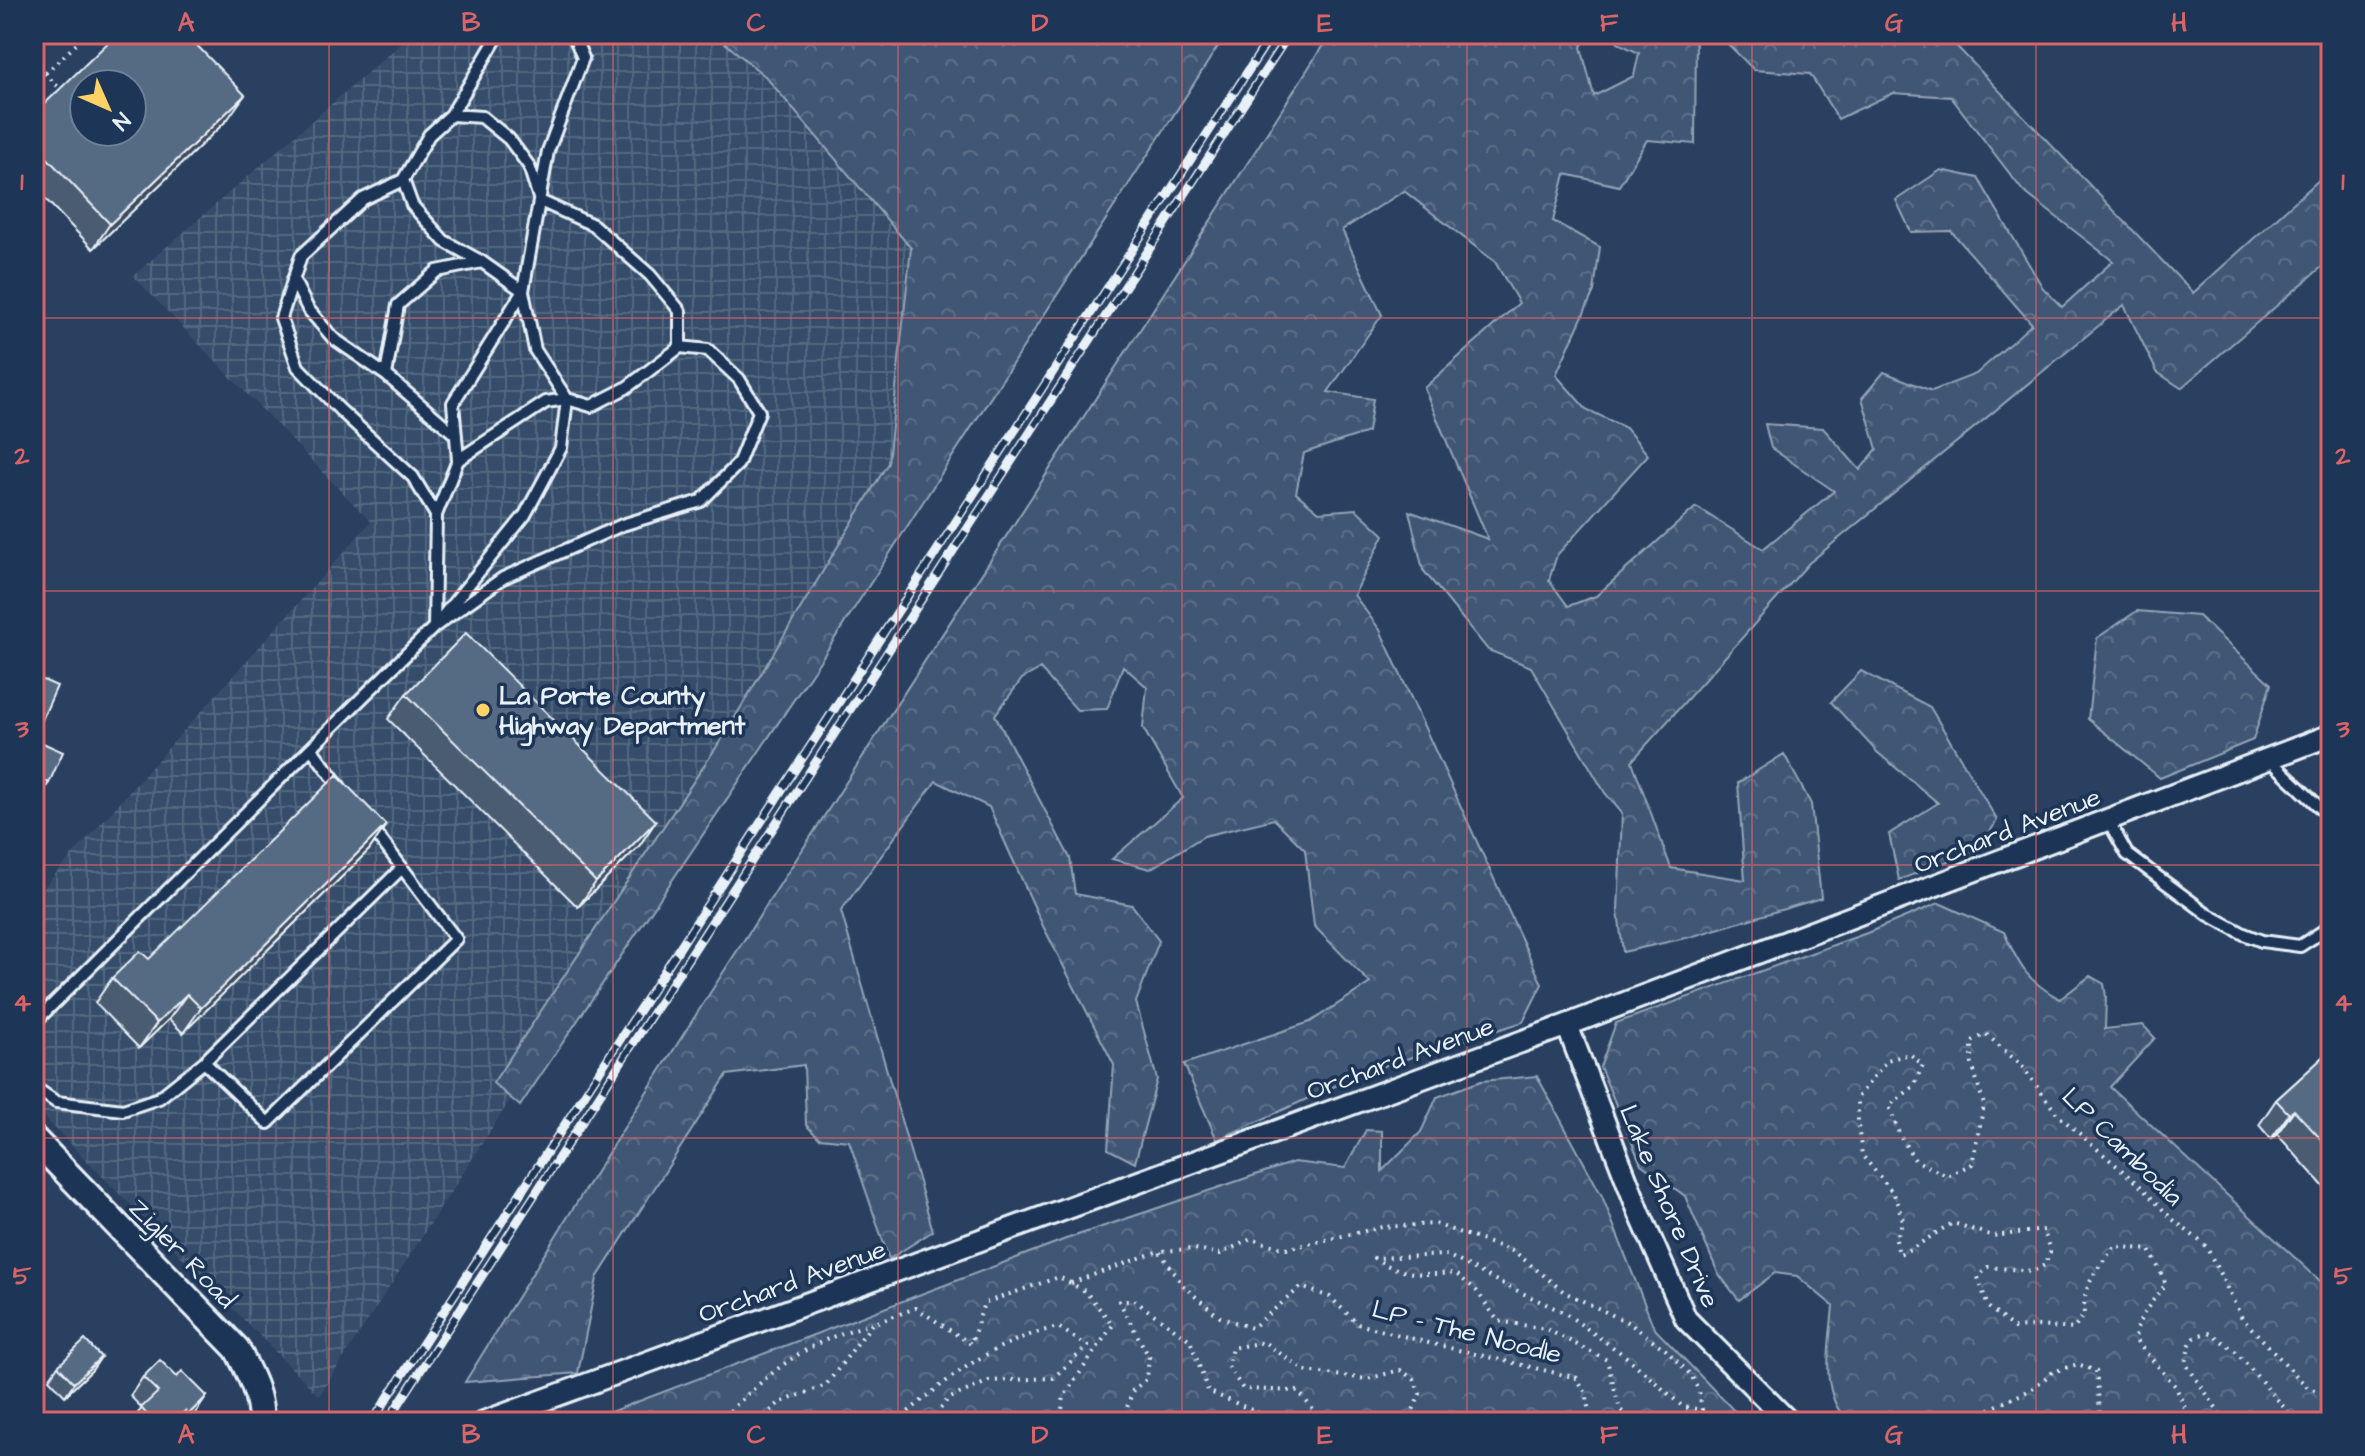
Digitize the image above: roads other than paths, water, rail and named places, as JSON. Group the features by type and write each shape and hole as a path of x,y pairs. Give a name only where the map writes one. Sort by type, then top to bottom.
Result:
{"street":[{"name":"Orchard Avenue","path":"484,1422 1567,1025 2331,735"},
{"name":"Lake Shore Drive","path":"1567,1025 1639,1212 1686,1319 1789,1422"},
{"name":"Zigler Road","path":"34,1139 237,1349 256,1386 261,1403 261,1422"}],"lane":[{"path":"436,515 413,477 298,367 281,318 301,256 363,199 403,180 429,135 451,115 499,34"},
{"path":"434,627 436,515 458,460 453,403 523,291 548,151 583,58 573,34"},
{"path":"451,115 482,117 509,139 529,166 540,201 593,225 650,275 680,311 680,347"},
{"path":"34,1023 434,627 525,515 561,448 567,399 535,350 523,291 482,262 444,241 412,205 403,180"},
{"path":"386,375 398,305 437,271 482,262"},
{"path":"293,279 308,309 333,338 386,375 456,435"},
{"path":"434,627 503,578 622,525 701,501 738,464 759,412 739,379 708,350 680,347 626,388 591,406 567,399 546,402 458,460"},
{"path":"311,748 347,796"},
{"path":"2269,759 2331,818"},
{"path":"204,1062 268,1123 456,939 365,820"},
{"path":"2108,820 2127,854 2209,915 2244,934 2262,941 2300,946 2331,926"},
{"path":"34,1087 56,1102 123,1110 159,1098 204,1062 402,868"}],"railway":[{"path":"372,1422 1272,34"},
{"path":"387,1422 1289,34"}],"place":[{"name":"La Porte County Highway Department","path":"483,710"}]}
